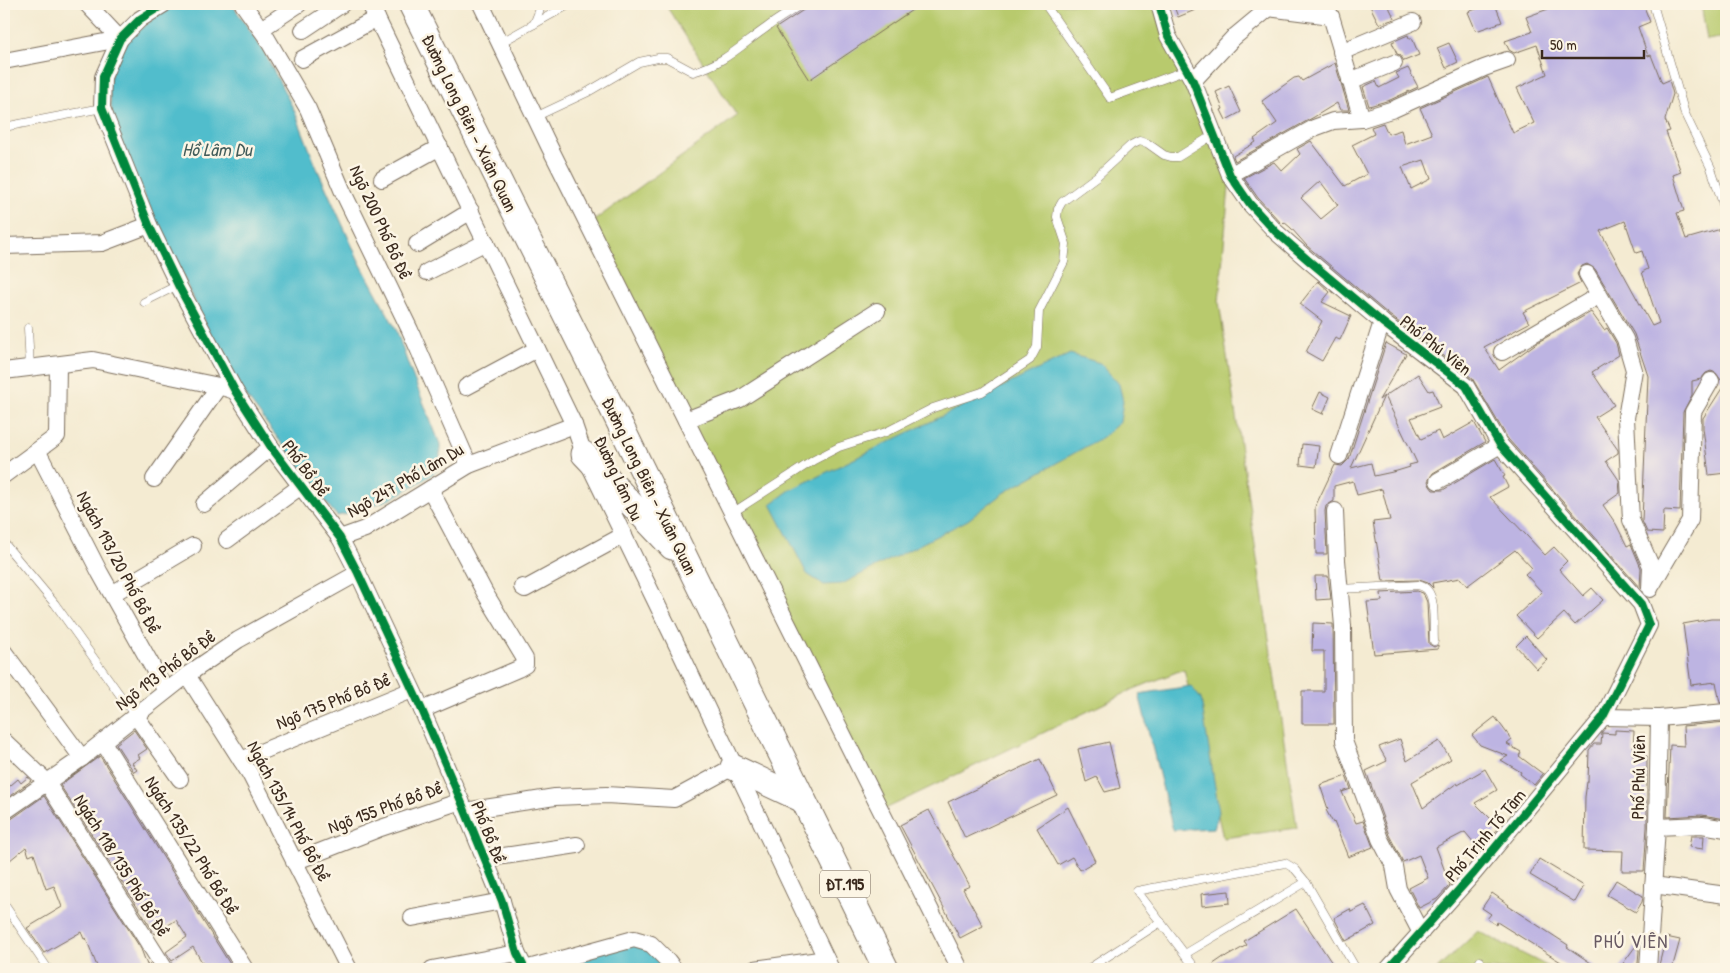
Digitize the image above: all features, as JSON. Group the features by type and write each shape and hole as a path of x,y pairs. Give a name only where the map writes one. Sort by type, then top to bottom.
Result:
{"main road":[{"name":"Đường Long Biên – Xuân Quan","path":"402,4 416,13 886,969"},
{"path":"584,454 688,564"},
{"path":"734,767 803,800"}],"street":[{"path":"87,4 120,39"},
{"name":"Phố Bồ Đề","path":"164,4 140,19 120,39 103,78 102,108 149,225 178,285 235,391 272,447 340,538 358,573 422,710 463,806 502,901 517,953 525,969"},
{"name":"Ngõ 200 Phố Bồ Đề","path":"243,4 261,29 308,109 343,192 410,330 469,465"},
{"path":"261,29 298,4"},
{"path":"303,30 342,4"},
{"path":"481,4 535,117 960,969"},
{"name":"Phố Phú Viên","path":"1159,4 1168,36 1190,76 1230,176 1250,204 1276,232 1308,260 1382,322 1466,386 1500,445 1641,604 1649,626 1603,717 1659,718 1657,827 1648,969"},
{"path":"1190,76 1271,6 1331,16 1362,119"},
{"path":"302,59 373,11"},
{"name":"Đường Lâm Du","path":"373,11 574,425 584,454 828,964"},
{"path":"1341,52 1413,22"},
{"path":"4,61 120,39"},
{"path":"1230,176 1314,128 1334,121 1362,119 1394,109 1484,68 1507,60"},
{"path":"1350,81 1394,63"},
{"path":"382,179 440,147"},
{"path":"417,244 471,211"},
{"path":"4,246 102,243 149,225"},
{"path":"427,272 486,242"},
{"path":"1587,274 1598,296 1625,339 1634,370 1626,418 1631,520 1651,566 1650,588"},
{"path":"1502,352 1598,296"},
{"path":"686,420 740,399 877,311"},
{"path":"1339,456 1382,322"},
{"path":"466,388 537,349"},
{"path":"4,372 93,360 235,391"},
{"path":"4,475 38,452 57,436 58,365"},
{"path":"1641,604 1690,520 1693,412 1711,381"},
{"path":"154,479 219,386"},
{"name":"Ngõ 247 Phố Lâm Du","path":"340,538 365,529 469,465 574,425"},
{"path":"1438,481 1500,445"},
{"path":"204,504 272,447"},
{"name":"Ngách 193/20 Phố Bồ Đề","path":"38,452 112,594 166,691"},
{"path":"227,540 301,486"},
{"path":"422,710 518,669 524,664 525,659 485,593 430,489"},
{"path":"1336,511 1337,560 1343,626 1344,741 1380,839 1394,866 1398,889 1421,933"},
{"path":"522,587 526,589 624,535"},
{"path":"112,594 193,546"},
{"name":"Ngõ 193 Phố Bồ Đề","path":"4,812 82,758 187,675 238,640 358,573"},
{"path":"4,652 82,758"},
{"name":"Ngách 135/14 Phố Bồ Đề","path":"187,675 250,774 349,969"},
{"name":"Ngõ 175 Phố Bồ Đề","path":"241,760 412,690"},
{"path":"1659,718 1726,712"},
{"path":"136,716 180,779"},
{"name":"Phố Trịnh Tố Tâm","path":"1388,969 1474,873 1603,717"},
{"name":"Ngách 118/135 Phố Bồ Đề","path":"4,741 46,782 165,969"},
{"name":"Ngách 135/22 Phố Bồ Đề","path":"103,742 245,969"},
{"name":"Ngõ 155 Phố Bồ Đề","path":"294,862 378,829 463,806 555,797 606,795 674,799 734,767"},
{"path":"1657,827 1702,825 1726,830"},
{"path":"484,859 577,845"},
{"path":"1653,885 1726,895"},
{"path":"412,918 502,901"},
{"path":"525,969 634,939 651,944 671,965"},
{"path":"432,969 476,965 517,953"},
{"path":"755,969 828,964"}],"lane":[{"path":"534,24 542,4"},
{"path":"500,43 570,4"},
{"path":"535,117 586,92 639,62 667,58 693,72 702,69 725,59 766,27 802,4"},
{"path":"1653,4 1685,114 1711,168 1724,207"},
{"path":"1047,7 1110,98 1190,76"},
{"path":"4,127 102,108"},
{"path":"732,513 831,451 886,432 933,408 982,392 1030,360 1037,346 1039,311 1064,262 1066,244 1057,217 1058,209 1062,202 1097,176 1131,145 1139,141 1147,143 1164,156 1178,157 1213,135"},
{"path":"144,302 178,285"},
{"path":"28,328 30,368"},
{"path":"4,543 55,604 136,716"},
{"path":"1340,589 1423,586 1430,593 1433,607 1434,640"},
{"path":"1196,969 1137,891 1285,864 1295,869 1306,882 1356,969"},
{"path":"1185,954 1306,882"},
{"path":"4,904 48,969"},
{"path":"1088,969 1161,922"},
{"path":"1477,969 1480,961"}],"green space":[{"path":"665,4 1157,4 1230,175 1219,302 1297,828 1223,838 1184,669 1134,689 881,811 588,225 737,116"},
{"path":"1701,4 1726,4 1726,37 1707,40"},
{"path":"1478,931 1553,969 1437,969"}],"water":[{"name":"Hồ Lâm Du","path":"170,4 232,4 264,52 295,112 316,166 359,261 396,329 440,444 440,461 438,470 391,499 337,516 331,509 246,396 219,353 122,149 112,113 109,88 112,69 126,42"},
{"path":"1070,354 1100,363 1119,384 1123,401 1120,422 1103,437 1003,493 968,520 842,584 824,585 807,574 771,504 790,490"},
{"path":"1191,686 1201,699 1219,812 1214,828 1173,830 1139,694"},
{"path":"638,941 667,969 533,969"}],"building":[{"path":"810,4 921,4 809,80 776,28"},
{"path":"1173,4 1210,4 1178,17"},
{"path":"1376,4 1388,5 1395,19 1379,24 1370,6"},
{"path":"1489,4 1495,4 1502,22 1476,31 1468,12"},
{"path":"1562,4 1643,4 1650,22 1638,27 1648,56 1651,55 1662,83 1669,80 1673,94 1665,120 1670,131 1666,132 1681,172 1673,175 1684,211 1677,213 1686,239 1721,229 1726,249 1726,379 1721,380 1716,373 1711,371 1706,373 1701,379 1692,381 1692,395 1683,412 1680,511 1664,510 1663,533 1647,532 1642,521 1648,376 1634,334 1595,269 1587,264 1582,266 1577,274 1581,283 1523,312 1529,323 1484,347 1499,370 1538,342 1591,312 1604,330 1607,328 1616,343 1619,355 1592,372 1614,405 1595,417 1618,450 1618,453 1606,461 1619,480 1620,493 1603,505 1616,524 1627,546 1631,544 1641,568 1640,588 1508,439 1472,378 1388,314 1307,246 1291,228 1284,222 1282,224 1258,198 1244,178 1274,162 1282,171 1300,154 1297,149 1311,141 1345,186 1367,174 1352,145 1374,134 1371,127 1383,123 1388,134 1401,130 1405,144 1432,134 1420,108 1488,77 1513,133 1534,123 1517,88 1547,74 1537,45 1514,53 1509,50 1505,41 1532,32 1526,17","holes":["1424,160 1431,179 1411,189 1402,167","1320,181 1338,205 1321,219 1301,198","1625,221 1636,253 1642,251 1648,269 1642,272 1659,323 1652,326 1600,231"]},
{"path":"1408,35 1409,38 1412,38 1419,55 1404,61 1397,54 1392,42"},
{"path":"1449,43 1458,62 1446,68 1437,48"},
{"path":"1335,63 1349,110 1340,110 1337,103 1235,161 1233,156 1256,142 1254,139 1277,123 1262,101 1294,78 1299,77 1302,81"},
{"path":"1408,68 1418,87 1390,100 1369,106 1363,87 1376,81 1379,88 1399,78 1396,73"},
{"path":"1229,86 1241,112 1226,120 1216,92"},
{"path":"1318,281 1330,292 1322,302 1351,316 1340,340 1335,338 1322,361 1306,352 1322,321 1300,304"},
{"path":"1386,343 1406,354 1379,400 1384,396 1351,468 1371,463 1374,476 1397,471 1417,463 1385,396 1418,374 1429,391 1433,390 1440,407 1411,418 1421,439 1438,431 1442,440 1474,422 1485,442 1433,473 1428,481 1430,486 1433,490 1443,490 1495,459 1505,476 1503,477 1508,487 1490,497 1545,555 1554,547 1567,561 1559,569 1583,596 1592,588 1603,600 1575,625 1564,613 1537,638 1516,616 1542,592 1525,574 1532,568 1515,550 1467,586 1460,578 1432,583 1433,588 1428,583 1419,580 1383,581 1373,522 1390,520 1382,489 1357,495 1353,481 1334,486 1334,501 1326,506 1325,511 1327,554 1316,554 1315,507 1335,465 1342,466 1349,459"},
{"path":"1726,382 1726,473 1709,475 1703,418"},
{"path":"1320,392 1330,397 1323,414 1312,409"},
{"path":"1302,444 1319,446 1316,467 1300,465"},
{"path":"1315,576 1328,576 1331,599 1316,600"},
{"path":"1417,591 1423,593 1427,602 1429,644 1434,647 1438,645 1438,649 1374,654 1367,602 1382,601 1381,593"},
{"path":"1711,619 1726,619 1726,702 1720,703 1716,682 1691,685 1683,624"},
{"path":"1313,623 1333,624 1334,724 1302,724 1302,691 1324,691 1324,651 1312,651"},
{"path":"1526,636 1547,660 1537,669 1516,646"},
{"path":"1495,717 1512,740 1507,744 1521,752 1519,756 1543,774 1534,785 1520,774 1521,772 1501,760 1508,756 1480,745 1472,735"},
{"path":"1726,722 1726,819 1702,815 1667,817 1670,745 1684,746 1683,726"},
{"path":"134,730 147,749 138,755 140,758 132,763 137,770 134,772 116,744"},
{"path":"1615,730 1634,731 1633,755 1647,756 1647,827 1644,871 1622,871 1623,851 1584,850 1585,797 1588,782 1589,750 1594,744 1601,744 1602,733 1615,734"},
{"path":"1400,739 1407,761 1439,741 1451,759 1412,782 1423,808 1457,783 1458,785 1485,769 1497,790 1475,803 1499,827 1480,850 1465,832 1436,847 1450,885 1437,899 1419,908 1409,888 1428,878 1419,855 1403,862 1389,835 1366,771 1387,761 1379,747"},
{"path":"1109,742 1120,788 1105,792 1097,777 1086,782 1078,749"},
{"path":"100,756 233,969 206,969 193,947 172,961 166,952 187,937 176,920 155,934 60,785"},
{"path":"1040,759 1057,795 965,838 948,802"},
{"path":"1346,776 1351,789 1342,792 1356,823 1363,821 1373,847 1348,857 1334,822 1326,810 1328,809 1320,785"},
{"path":"28,777 31,781 4,800 4,791 18,779 21,783"},
{"path":"44,796 141,949 147,965 149,963 153,969 98,969 86,938 84,939 81,932 44,953 27,928 62,907 54,886 46,889 34,854 29,856 26,847 4,865 4,822 10,820"},
{"path":"1068,807 1095,861 1080,870 1072,857 1058,865 1037,828"},
{"path":"929,810 970,886 963,889 983,926 960,938 900,825"},
{"path":"1691,836 1704,836 1703,849 1689,847"},
{"path":"1539,859 1584,886 1575,902 1530,875"},
{"path":"1616,880 1643,896 1636,912 1607,895"},
{"path":"1229,891 1230,903 1202,906 1201,894"},
{"path":"1492,893 1600,969 1572,969 1497,922 1496,925 1487,919 1491,914 1482,908"},
{"path":"1365,905 1375,925 1346,941 1334,918 1350,909 1351,912"},
{"path":"1296,909 1336,969 1206,969 1225,956 1247,945 1244,941"},
{"path":"1666,937 1680,940 1672,969 1658,969"},
{"path":"1635,947 1639,950 1638,963 1634,969 1619,969"}],"cycle path":[{"path":"164,4 140,19 120,39 103,77 102,108 149,225 178,285 235,391 271,447 340,538 358,573 422,710 461,801 502,901 517,953 525,969"},
{"path":"1159,4 1168,36 1193,81 1230,175 1250,204 1276,232 1308,260 1382,322 1466,386 1500,445 1641,604 1649,625 1603,717 1474,873 1388,969"}],"district":[{"name":"PHÚ VIÊN","path":"1631,941"}]}
